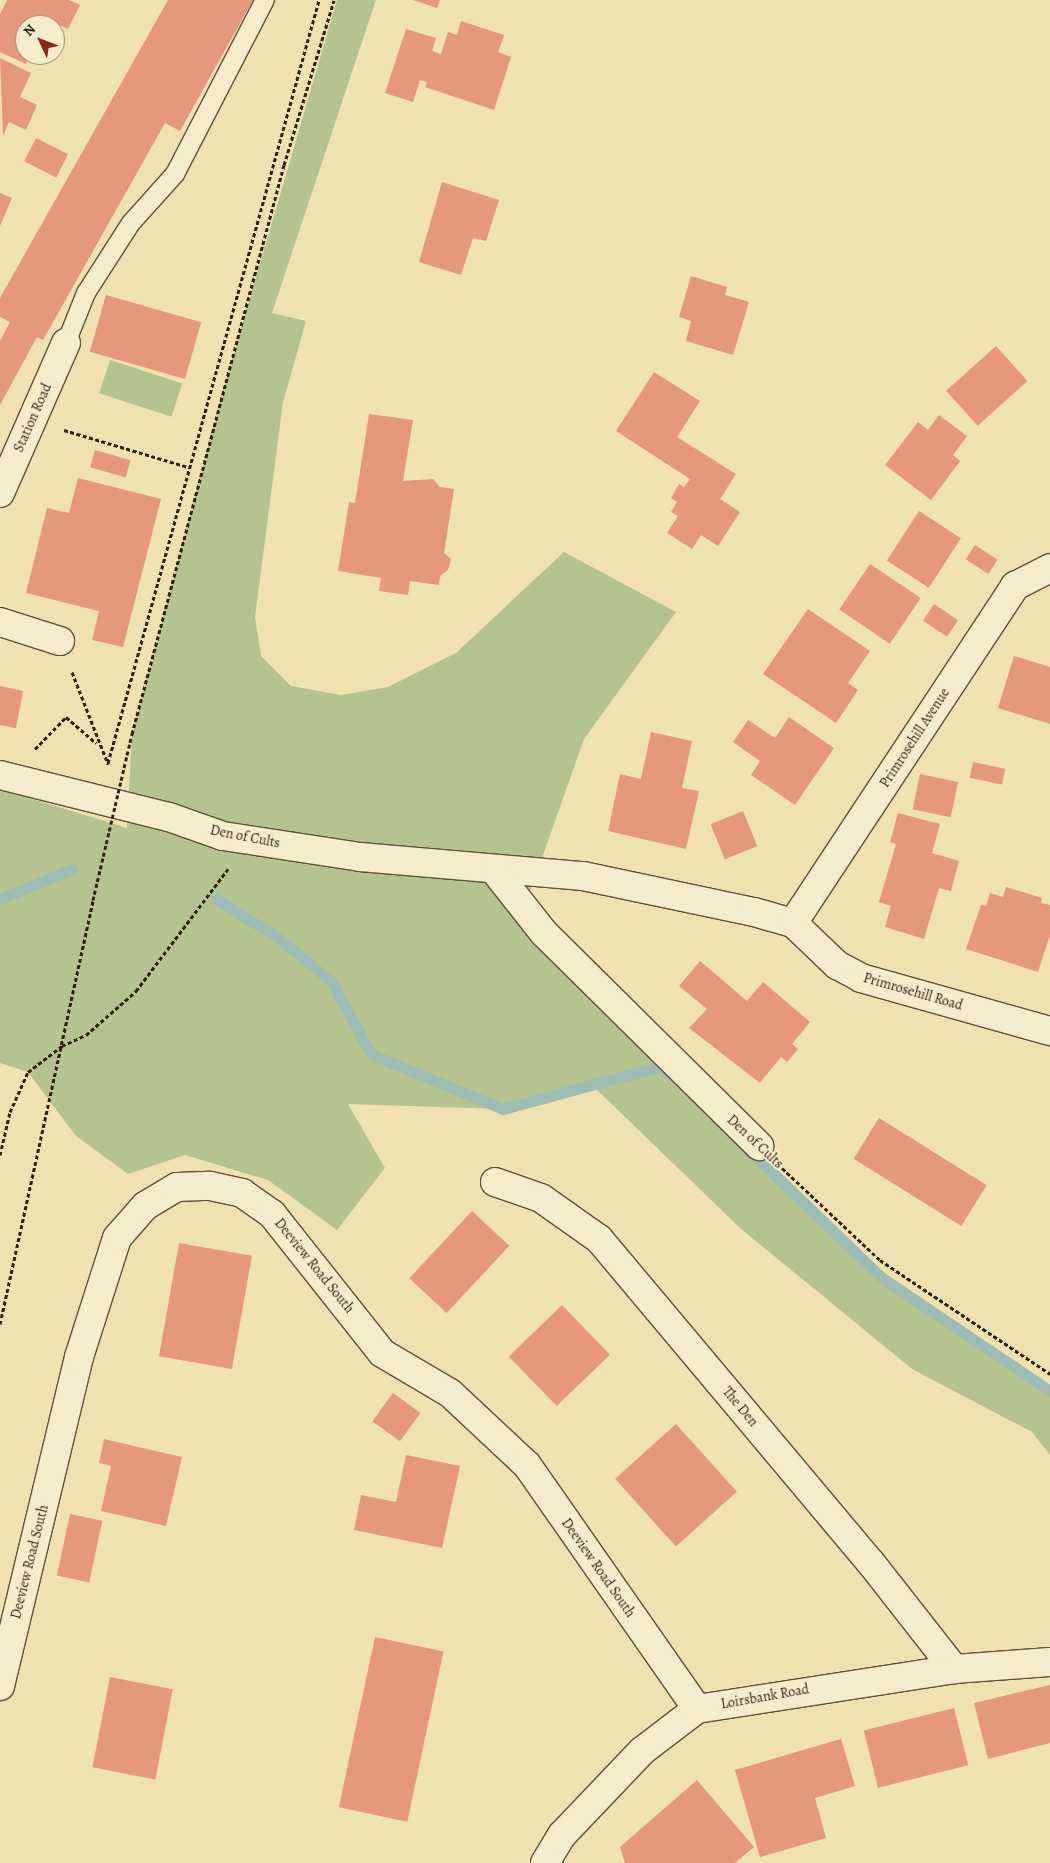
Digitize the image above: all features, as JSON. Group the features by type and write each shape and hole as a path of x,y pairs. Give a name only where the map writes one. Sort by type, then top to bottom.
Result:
{"street":[{"name":"Station Road","path":"0,493 66,343"},
{"name":"Primrosehill Avenue","path":"793,923 1015,586 1050,568"},
{"path":"0,622 60,641"},
{"name":"Den of Cults","path":"4,776 246,840 495,871 583,876 793,923"},
{"name":"Den of Cults","path":"495,871 544,933 759,1146"},
{"name":"Primrosehill Road","path":"793,923 837,965 861,978 1050,1031"},
{"name":"The Den","path":"496,1182 541,1198 599,1239 871,1563 954,1669"},
{"name":"Deeview Road South","path":"0,1686 79,1357 117,1238 145,1206 178,1187 210,1186 242,1193 272,1214 382,1353 450,1393 527,1465 697,1709"},
{"name":"Loirsbank Road","path":"545,1863 562,1835 642,1751 697,1709 954,1669 1050,1662"}],"lane":[{"path":"66,343 86,293 131,223 175,174 265,0"}],"path":[{"path":"108,763 188,467 319,0"},
{"path":"0,1324 93,900 132,734 284,165 334,0"},
{"path":"32,421 188,467"},
{"path":"60,641 97,743 112,770"},
{"path":"4,776 66,718 97,743"},
{"path":"116,778 120,784"},
{"path":"0,1155 10,1112 28,1072 62,1046 86,1035 136,991 224,877 246,840"},
{"name":"Den of Cults","path":"759,1146 880,1260 1050,1374"}],"green space":[{"path":"337,0 376,0 272,313 306,321 283,402 255,617 261,656 291,686 341,695 388,687 456,653 564,552 676,612 584,739 530,892 531,941 881,1277 1050,1391 1050,1455 1032,1432 912,1369 740,1228 592,1085 503,1109 348,1104 385,1168 337,1230 268,1180 185,1155 128,1174 76,1136 28,1072 0,1063 0,789 127,828 132,734 221,397"},
{"path":"110,360 182,383 171,417 99,393"}],"building":[{"path":"7,0 69,0 80,5 68,29 65,28 65,15 15,15 15,59 0,52 0,14"},
{"path":"168,0 253,0 180,131 165,123 43,340 37,337 0,405 0,341 10,322 0,317 0,298"},
{"path":"413,0 440,0 437,8"},
{"path":"461,21 504,35 498,52 511,57 494,110 425,87 427,82 420,80 413,102 385,93 406,29 436,38 432,51 441,54 448,32 457,35"},
{"path":"0,58 31,73 20,97 37,105 26,130 9,122 3,136"},
{"path":"36,138 68,154 56,178 24,161"},
{"path":"442,182 499,200 486,241 473,238 461,275 419,262"},
{"path":"0,193 12,198 0,226"},
{"path":"691,276 727,287 725,295 749,302 733,355 686,341 691,321 679,317"},
{"path":"106,295 201,322 185,379 90,352"},
{"path":"996,346 1027,381 978,426 946,391"},
{"path":"654,372 700,401 677,437 736,474 720,499 740,512 718,546 701,535 692,549 667,533 678,516 671,512 677,502 671,498 679,484 684,487 690,479 616,431"},
{"path":"369,414 413,420 403,481 433,479 440,487 454,489 444,553 451,559 448,570 440,576 439,585 410,581 408,595 379,591 381,578 338,571 349,502 355,503"},
{"path":"939,415 967,436 953,455 960,461 931,500 885,465 918,422 928,430"},
{"path":"95,450 131,460 126,478 90,467"},
{"path":"78,478 161,499 123,647 92,640 99,611 26,593 47,508 69,513"},
{"path":"919,511 961,538 929,588 887,560"},
{"path":"975,545 998,560 988,574 966,559"},
{"path":"870,564 921,598 890,644 839,610"},
{"path":"934,604 958,620 947,637 923,621"},
{"path":"808,609 870,651 848,683 858,690 836,723 763,674"},
{"path":"1014,656 1050,667 1050,724 998,708"},
{"path":"0,686 23,691 16,728 0,725"},
{"path":"789,717 834,748 795,805 751,775 760,761 733,742 748,720 775,738"},
{"path":"651,732 692,741 682,788 699,791 686,849 608,831 620,774 641,779"},
{"path":"973,762 1005,769 1002,785 970,778"},
{"path":"920,774 958,782 951,817 913,809"},
{"path":"743,811 757,846 725,859 711,824"},
{"path":"898,813 940,824 932,853 959,861 951,891 939,888 924,939 885,927 891,906 879,902 896,844 890,842"},
{"path":"1006,887 1042,898 1041,903 1050,905 1050,935 1038,972 966,949 981,905 986,906 990,893 1003,897"},
{"path":"700,961 747,1001 763,982 810,1022 792,1044 798,1049 787,1062 781,1057 760,1083 689,1028 707,1009 679,986"},
{"path":"879,1118 987,1185 961,1226 854,1159"},
{"path":"472,1211 509,1246 447,1313 409,1278"},
{"path":"179,1243 252,1256 232,1369 159,1356"},
{"path":"562,1305 610,1355 557,1406 509,1356"},
{"path":"393,1393 421,1413 400,1441 372,1421"},
{"path":"676,1424 737,1492 676,1546 615,1479"},
{"path":"104,1439 182,1457 166,1526 101,1511 111,1466 99,1463"},
{"path":"406,1455 460,1466 442,1548 354,1530 361,1495 396,1502"},
{"path":"70,1514 102,1521 89,1582 57,1576"},
{"path":"375,1637 443,1652 407,1822 339,1807"},
{"path":"110,1677 173,1689 155,1780 92,1767"},
{"path":"1050,1685 1050,1743 988,1759 974,1703"},
{"path":"954,1708 968,1765 878,1788 864,1730"},
{"path":"841,1739 855,1786 815,1798 826,1838 760,1857 735,1770"},
{"path":"697,1780 754,1847 735,1863 625,1863 620,1847"}],"waterway":[{"path":"0,899 72,869"},
{"path":"216,899 277,937 331,981 371,1054 503,1109 661,1066 669,1074"},
{"path":"748,1149 881,1277 1050,1391"}]}
